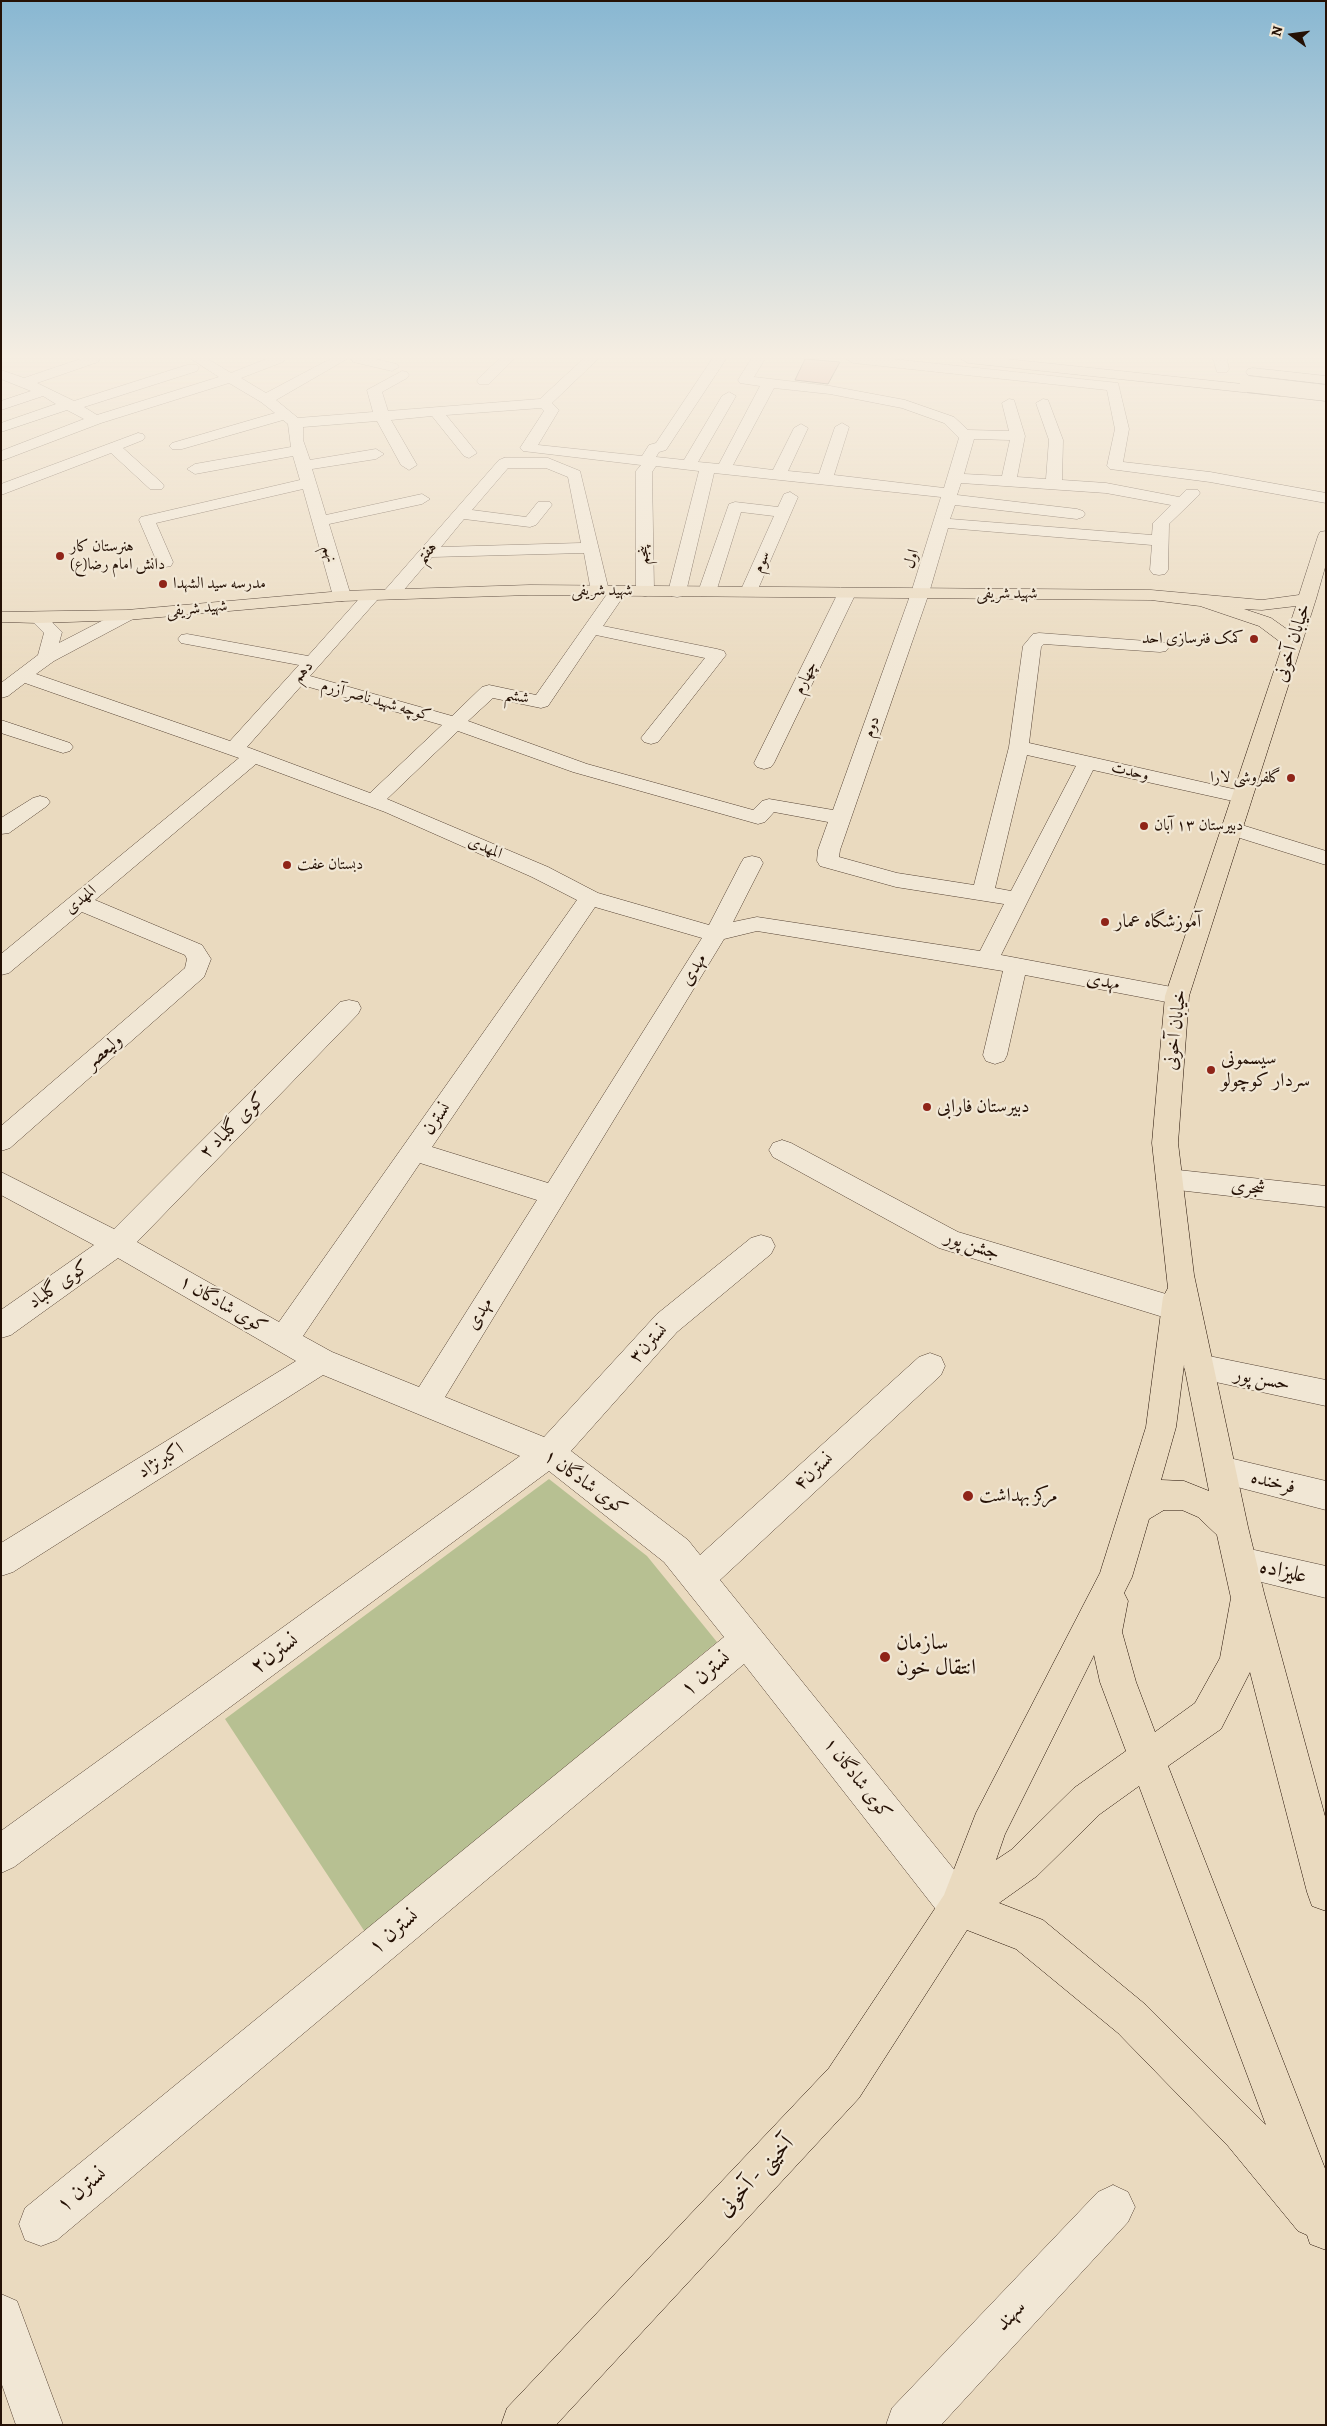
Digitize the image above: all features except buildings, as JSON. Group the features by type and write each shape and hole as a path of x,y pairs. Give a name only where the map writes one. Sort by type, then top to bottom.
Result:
{"main road":[{"name":"خیابان آخونی","path":"1180,1275 1165,1143 1177,996 1293,643 1326,536"},
{"name":"شهید شریفی","path":"1,617 38,618 128,615 382,594 645,591 1151,595 1203,600"},
{"path":"1203,600 1262,605 1307,599"},
{"path":"1203,600 1265,622 1293,643"},
{"path":"1180,1275 1161,1427 1115,1577 1105,1632 1118,1682 1326,2230"},
{"path":"1180,1275 1244,1578 1326,1892"},
{"path":"1137,1508 1160,1495 1184,1496 1209,1507 1232,1527"},
{"path":"959,1907 989,1826 1115,1577"},
{"path":"959,1907 1024,1864 1087,1801 1146,1757 1208,1716 1238,1662 1244,1578"},
{"path":"959,1907 1029,1934 1132,2019 1243,2130 1326,2230"},
{"name":"آخینی - آخونی","path":"524,2425 844,2083 959,1907"}],"street":[{"path":"1,490 47,472"},
{"path":"141,472 156,486"},
{"name":"نهم","path":"306,472 342,596"},
{"name":"هفتم","path":"382,594 428,552 497,472"},
{"name":"هفتم","path":"571,472 575,474 591,548"},
{"name":"پنجم","path":"644,472 645,591"},
{"path":"677,592 714,472"},
{"path":"749,472 825,479 1077,514"},
{"path":"825,479 827,472"},
{"name":"اول","path":"920,594 956,472"},
{"path":"1009,481 1011,472"},
{"path":"1054,484 1055,472"},
{"path":"1169,472 1210,477 1326,498"},
{"name":"سوم","path":"749,592 798,477"},
{"path":"1159,570 1161,523 1210,477"},
{"path":"954,478 1106,488 1183,502"},
{"path":"165,562 147,520 309,483"},
{"path":"320,521 422,499"},
{"path":"461,514 530,522 544,505"},
{"path":"707,592 736,507 783,512"},
{"path":"941,523 1160,541"},
{"path":"428,552 591,548 609,591"},
{"name":"ششم","path":"373,801 488,691 541,702 592,629 609,591"},
{"name":"چهارم","path":"764,763 847,593"},
{"name":"دهم","path":"244,752 298,678 382,594"},
{"name":"دوم","path":"920,594 828,850 828,861 896,880 983,894"},
{"path":"1,692 47,657 128,615"},
{"path":"38,618 53,632 47,657"},
{"path":"592,629 717,655 651,738"},
{"path":"1018,899 983,894 1019,747 1032,646 1038,638 1160,647"},
{"path":"187,639 312,662"},
{"name":"المهدی","path":"22,676 244,752 373,801 540,872 590,898 716,934"},
{"name":"کوچه شهید ناصر آزرم","path":"298,678 455,723 580,768 758,818 769,805 840,818"},
{"path":"1,726 63,747"},
{"name":"وحدت","path":"1019,747 1242,797"},
{"name":"المهدی","path":"1,967 79,902 244,752"},
{"path":"987,960 1083,770"},
{"path":"1,828 40,802"},
{"path":"1232,828 1326,858"},
{"path":"716,934 752,863"},
{"name":"نسترن","path":"284,1339 590,898"},
{"name":"ولیعصر","path":"1,1141 196,971 200,958 194,950 79,902"},
{"name":"مهدی","path":"425,1403 716,934 757,924 987,960 1177,996"},
{"path":"996,1055 1016,966"},
{"name":"کوی گلباد ۲","path":"117,1244 349,1008"},
{"name":"جشن پور","path":"782,1150 948,1240 1176,1310"},
{"path":"414,1151 554,1195"},
{"name":"شجری","path":"1169,1179 1326,1197"},
{"name":"کوی شادگان ۱","path":"1,1182 117,1244 321,1361 550,1453 676,1550 959,1907"},
{"name":"کوی گلباد","path":"1,1326 117,1244"},
{"name":"نسترن۳","path":"550,1453 667,1323 761,1246"},
{"name":"اکبرنژاد","path":"1,1561 321,1361"},
{"name":"نسترن۴","path":"698,1578 930,1366"},
{"name":"حسن پور","path":"1199,1367 1326,1392"},
{"name":"نسترن۲","path":"1,1854 550,1453"},
{"name":"فرخنده","path":"1221,1470 1326,1496"},
{"name":"علیزاده","path":"1244,1578 1324,1586"},
{"name":"نسترن ۱","path":"41,2224 747,1640"},
{"name":"سهند","path":"909,2425 1113,2207"},
{"path":"1,2317 40,2425"}],"green space":[{"path":"549,1479 647,1556 717,1642 365,1932 225,1719"}],"place":[{"name":"هنرستان کار دانش امام رضا(ع)","path":"60,556"},
{"name":"مدرسه سید الشهدا","path":"163,584"},
{"name":"کمک فنرسازی احد","path":"1254,639"},
{"name":"گلفروشی لارا","path":"1291,778"},
{"name":"دبیرستان ۱۳ آبان","path":"1144,826"},
{"name":"دبستان عفت","path":"287,865"},
{"name":"آموزشگاه عمار","path":"1105,922"},
{"name":"سیسمونی سردار کوچولو","path":"1211,1070"},
{"name":"دبیرستان فارابی","path":"927,1107"},
{"name":"مرکز بهداشت","path":"968,1496"},
{"name":"سازمان انتقال خون","path":"885,1657"}]}
